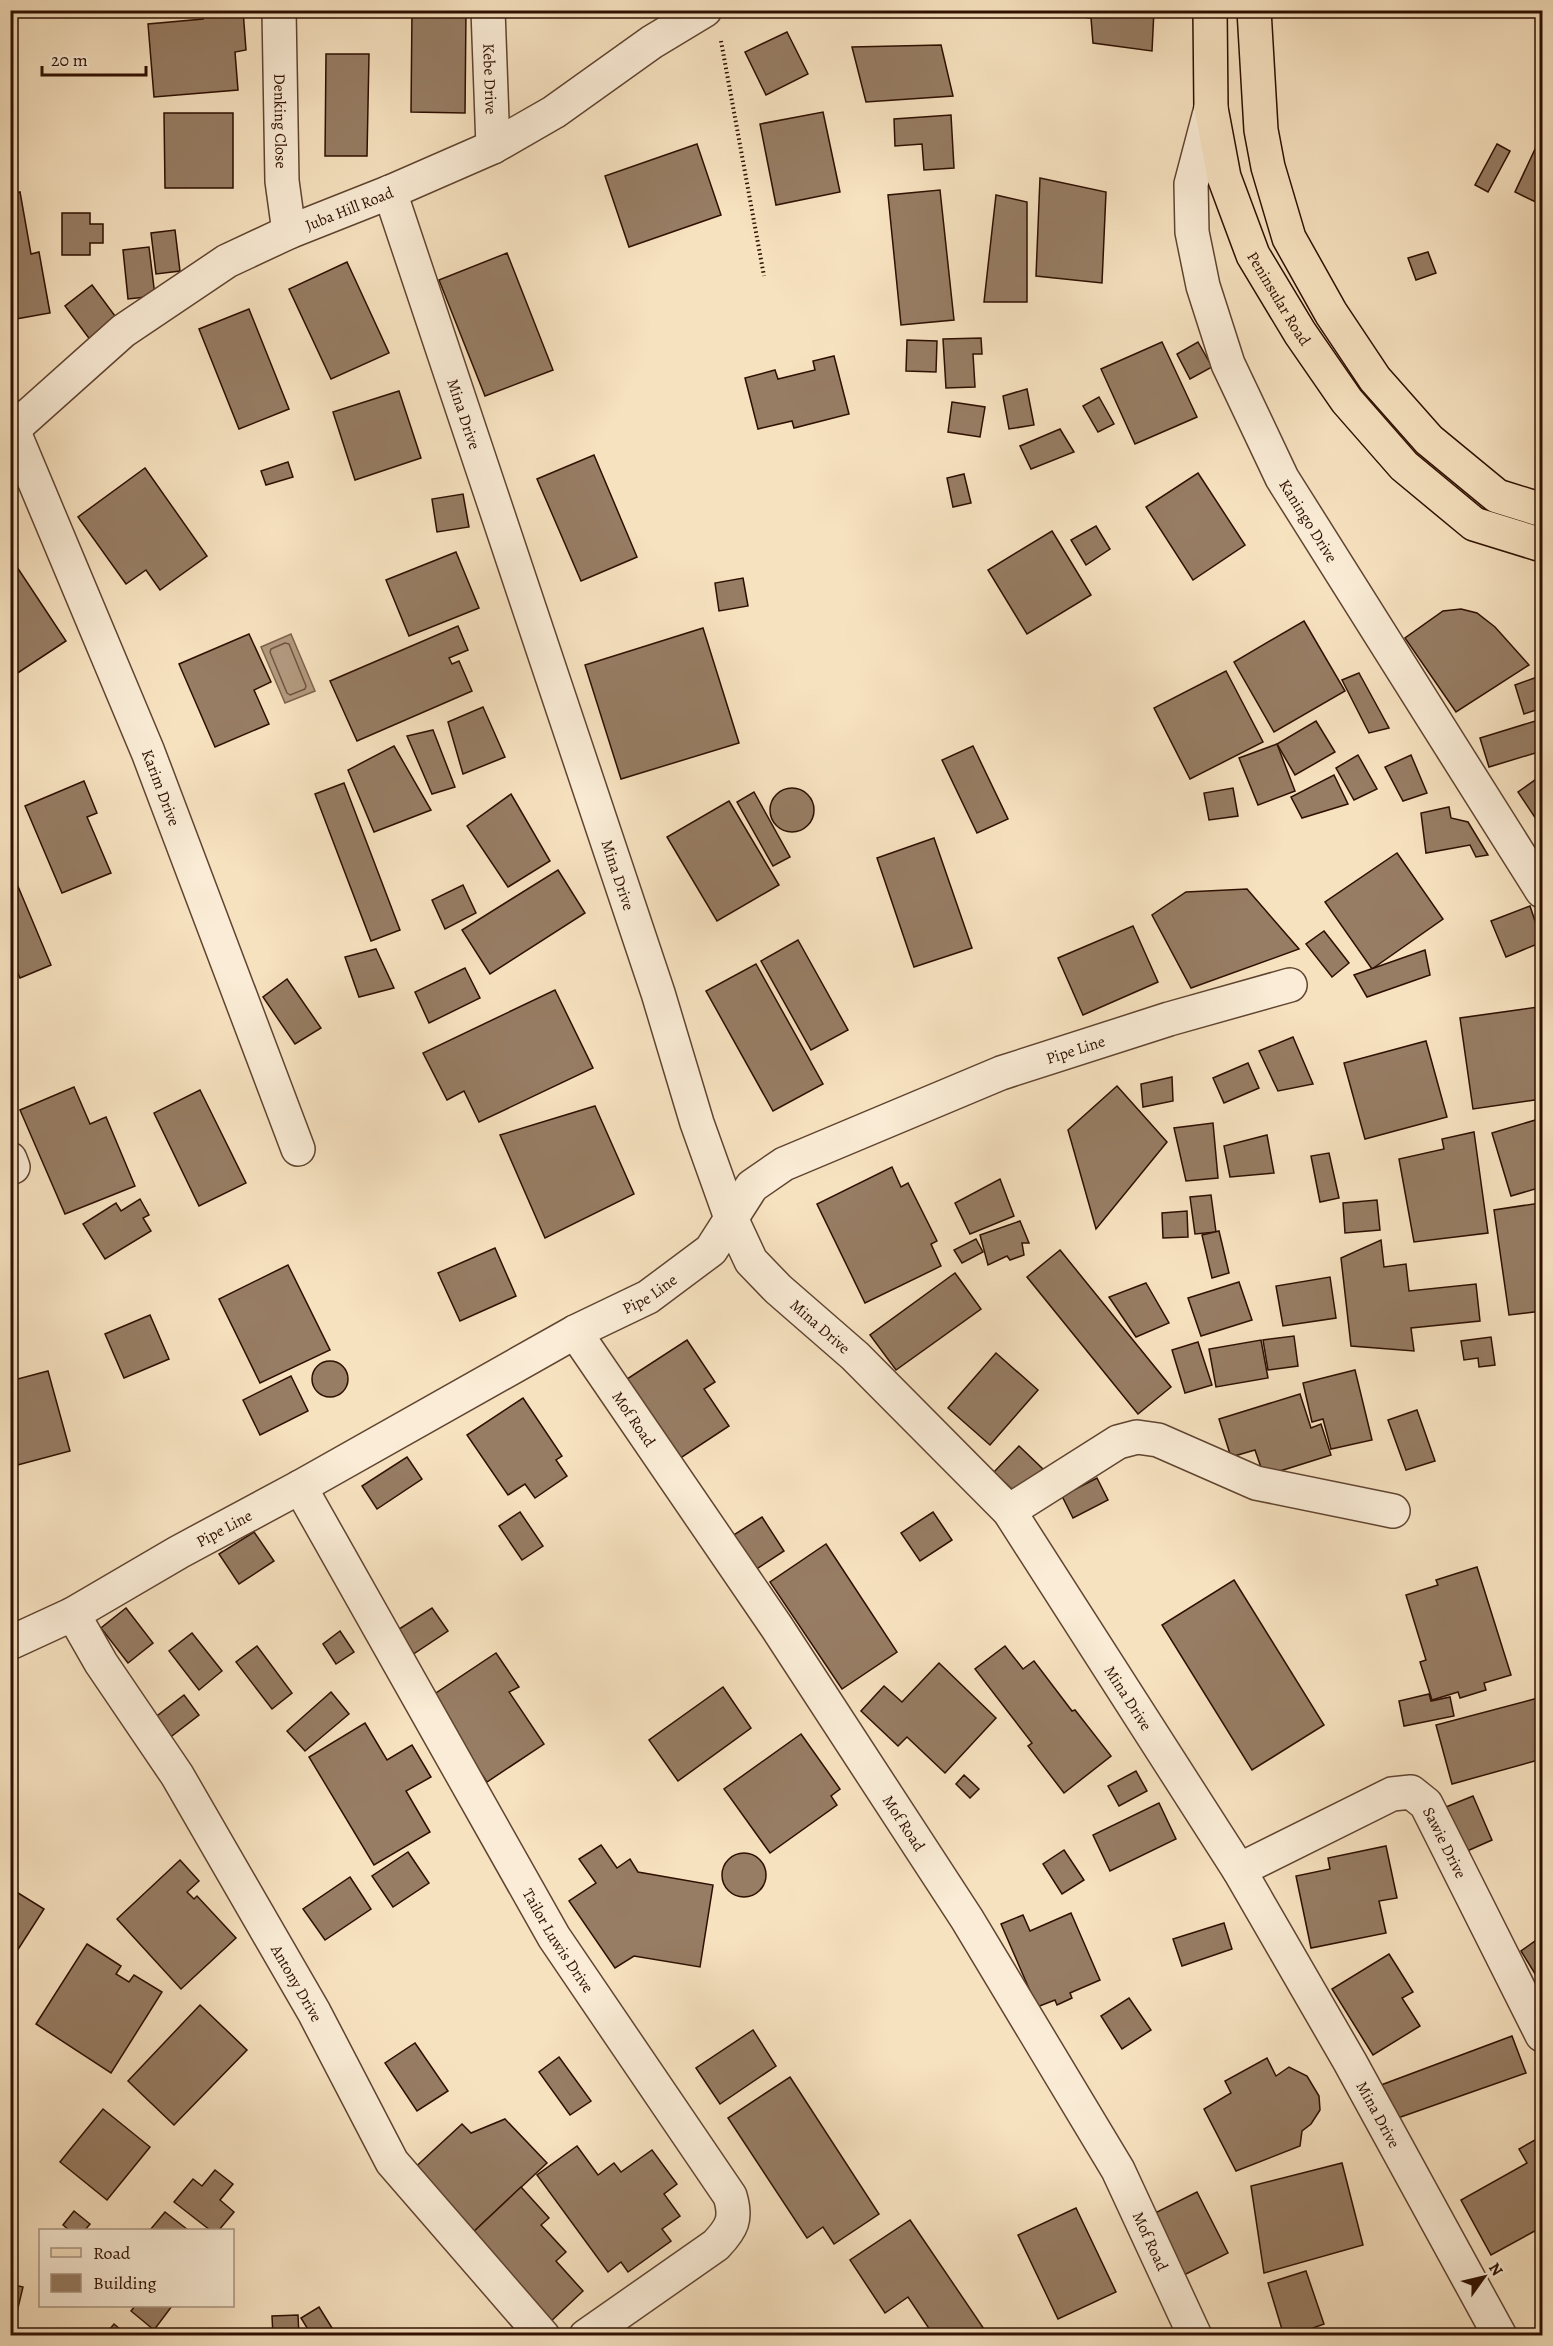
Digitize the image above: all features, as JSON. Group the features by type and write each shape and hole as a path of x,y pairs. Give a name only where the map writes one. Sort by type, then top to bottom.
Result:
{"main road":[{"name":"Peninsular Road","path":"1210,10 1211,108 1224,177 1253,255 1300,333 1347,401 1404,466 1474,524 1542,545"},
{"path":"1254,10 1261,130 1268,167 1289,238 1330,313 1376,379 1429,440 1497,496 1542,510"},
{"path":"1211,108 1259,103"}],"street":[{"name":"Denking Close","path":"279,10 282,181 288,232"},
{"name":"Kebe Drive","path":"488,10 494,147"},
{"name":"Juba Hill Road","path":"12,431 123,331 227,261 288,232 390,192 494,147 554,112 652,42 712,22"},
{"name":"Kaningo Drive","path":"1211,108 1191,184 1192,232 1203,286 1228,364 1282,478 1542,891"},
{"name":"Mina Drive","path":"390,192 658,993 698,1123 731,1218 751,1261 778,1289 855,1356 1009,1511 1239,1870 1355,2073 1500,2336"},
{"name":"Karim Drive","path":"12,431 148,752 298,1149"},
{"name":"Pipe Line","path":"10,1643 74,1614 178,1552 300,1487 575,1332 648,1297 711,1250 752,1186 784,1164 1001,1073 1169,1019 1290,985"},
{"name":"Mof Road","path":"575,1332 776,1626 967,1918 1118,2170 1195,2336"},
{"path":"1009,1511 1118,1442 1137,1437 1158,1440 1256,1483 1393,1511"},
{"name":"Tailor Luwis Drive","path":"300,1487 554,1937 730,2196 735,2212 728,2232 716,2245 586,2336"},
{"name":"Antony Drive","path":"74,1614 101,1663 177,1775 314,2012 392,2162 543,2336"},
{"name":"Sawie Drive","path":"1239,1870 1392,1794 1411,1792 1426,1804 1542,2035"}],"path":[{"path":"712,22 764,276"}],"water":[{"path":"291,634 315,691 285,703 261,647"}],"building":[{"path":"243,10 246,50 235,52 238,90 154,97 148,24 203,19 203,11"},
{"path":"412,10 466,10 465,113 411,112"},
{"path":"1065,10 1154,10 1152,51 1093,43 1091,18 1065,15"},
{"path":"787,32 808,74 766,95 745,52"},
{"path":"941,45 953,96 866,102 852,47"},
{"path":"326,54 369,54 367,156 325,156"},
{"path":"823,112 840,192 776,205 760,124"},
{"path":"164,113 233,113 233,188 165,188"},
{"path":"951,115 954,168 924,170 922,144 895,146 894,119"},
{"path":"1542,134 1542,205 1515,192"},
{"path":"697,144 721,215 629,247 605,176"},
{"path":"1497,144 1510,151 1488,192 1475,185"},
{"path":"1040,178 1106,192 1102,283 1036,276"},
{"path":"940,190 954,320 901,325 888,195"},
{"path":"20,192 31,254 39,252 50,313 10,320 10,194"},
{"path":"996,195 1027,202 1027,302 984,302"},
{"path":"62,213 90,213 90,224 103,224 103,243 90,243 90,255 62,255"},
{"path":"175,230 180,271 156,274 151,233"},
{"path":"149,247 155,296 128,299 123,250"},
{"path":"1428,252 1436,273 1416,280 1408,258"},
{"path":"507,253 553,370 485,396 439,280"},
{"path":"347,262 389,353 331,379 289,289"},
{"path":"92,285 118,320 91,341 65,306"},
{"path":"249,309 289,409 239,429 199,329"},
{"path":"981,338 982,354 973,354 975,387 946,388 943,339"},
{"path":"907,340 937,341 936,372 906,371"},
{"path":"1162,342 1197,417 1135,444 1101,369"},
{"path":"1198,342 1212,367 1190,379 1177,354"},
{"path":"834,356 849,414 794,428 792,421 758,429 745,378 775,370 778,379 815,370 813,361"},
{"path":"1027,389 1034,425 1009,429 1003,396"},
{"path":"399,391 421,458 355,480 333,412"},
{"path":"1099,397 1114,424 1098,432 1083,406"},
{"path":"952,402 985,407 980,437 948,432"},
{"path":"1060,429 1074,452 1031,469 1020,446"},
{"path":"594,455 637,557 581,581 537,479"},
{"path":"288,462 293,477 266,485 261,471"},
{"path":"145,468 207,556 160,590 146,570 126,584 78,517"},
{"path":"1198,473 1245,545 1193,580 1146,507"},
{"path":"964,474 971,503 953,507 947,478"},
{"path":"463,494 469,527 437,532 432,499"},
{"path":"1096,526 1110,549 1086,565 1071,540"},
{"path":"1052,531 1091,595 1027,634 988,570"},
{"path":"456,552 479,608 409,636 386,580"},
{"path":"10,559 66,641 10,678"},
{"path":"743,578 748,606 719,611 715,583"},
{"path":"1461,609 1477,613 1495,627 1529,665 1456,712 1405,638 1443,611"},
{"path":"1304,621 1345,691 1274,732 1234,662"},
{"path":"458,626 468,650 449,658 452,664 459,661 472,691 357,741 330,681"},
{"path":"703,628 739,743 621,779 585,665"},
{"path":"249,634 271,682 254,690 269,724 215,747 179,664"},
{"path":"1226,671 1263,742 1190,779 1154,708"},
{"path":"1359,673 1389,728 1369,733 1342,680"},
{"path":"1540,676 1542,708 1524,714 1515,685"},
{"path":"483,707 505,757 463,774 448,722"},
{"path":"1542,719 1542,751 1489,767 1480,738"},
{"path":"1316,721 1335,752 1295,775 1277,744"},
{"path":"433,730 455,787 432,794 407,736"},
{"path":"1277,744 1295,791 1258,805 1239,758"},
{"path":"394,746 431,810 374,832 348,770"},
{"path":"973,746 1008,819 977,833 942,760"},
{"path":"1358,755 1377,789 1354,800 1336,768"},
{"path":"1411,755 1427,793 1403,801 1385,767"},
{"path":"1334,775 1348,804 1302,818 1291,797"},
{"path":"1542,775 1542,828 1518,792"},
{"path":"84,781 97,813 87,817 111,873 62,893 25,806"},
{"path":"344,783 400,930 371,941 315,794"},
{"path":"792,788 807,795 814,810 807,825 792,832 777,825 770,810 777,795"},
{"path":"1233,788 1238,816 1209,820 1204,793"},
{"path":"754,792 790,857 773,866 737,802"},
{"path":"511,794 550,861 508,887 467,826"},
{"path":"729,801 779,885 717,921 667,837"},
{"path":"1449,807 1451,818 1468,822 1488,855 1476,857 1470,845 1426,853 1421,813"},
{"path":"934,838 972,948 914,967 877,858"},
{"path":"1397,853 1443,919 1372,969 1325,902"},
{"path":"558,870 585,913 490,974 462,930"},
{"path":"17,884 51,965 20,978 10,957 10,887"},
{"path":"463,885 476,913 445,929 432,900"},
{"path":"1247,889 1299,949 1191,988 1152,915 1186,892"},
{"path":"1530,906 1542,942 1506,957 1491,921"},
{"path":"1133,926 1158,982 1083,1015 1058,958"},
{"path":"1324,931 1349,963 1332,977 1306,944"},
{"path":"798,940 848,1030 811,1050 761,961"},
{"path":"376,949 394,988 359,997 345,957"},
{"path":"1425,950 1430,975 1367,997 1354,975"},
{"path":"756,964 823,1084 773,1111 706,991"},
{"path":"465,968 480,998 429,1023 415,992"},
{"path":"287,979 321,1028 295,1044 263,997"},
{"path":"555,990 593,1068 479,1122 464,1091 447,1100 423,1053"},
{"path":"1538,1007 1542,1038 1542,1099 1473,1109 1460,1018"},
{"path":"1293,1037 1313,1084 1278,1091 1259,1051"},
{"path":"1426,1041 1447,1117 1365,1139 1344,1063"},
{"path":"1248,1063 1259,1088 1224,1103 1213,1078"},
{"path":"1172,1077 1173,1101 1143,1107 1141,1084"},
{"path":"1117,1086 1167,1142 1096,1229 1068,1130"},
{"path":"74,1087 90,1124 106,1117 135,1186 65,1214 20,1110"},
{"path":"200,1090 246,1183 199,1206 154,1113"},
{"path":"595,1106 634,1194 545,1238 500,1135"},
{"path":"1542,1118 1542,1187 1511,1196 1492,1133"},
{"path":"1213,1123 1218,1178 1186,1181 1174,1128"},
{"path":"1474,1132 1488,1233 1414,1242 1399,1159 1444,1149 1442,1139"},
{"path":"1267,1135 1274,1173 1230,1177 1224,1146"},
{"path":"1329,1153 1339,1198 1320,1202 1311,1156"},
{"path":"892,1167 901,1187 908,1183 937,1241 931,1244 941,1266 865,1303 817,1204"},
{"path":"1000,1179 1014,1216 970,1234 955,1203"},
{"path":"1211,1195 1216,1232 1195,1234 1190,1197"},
{"path":"140,1199 149,1215 143,1218 151,1231 105,1259 83,1224 116,1203 121,1211"},
{"path":"1377,1200 1380,1230 1345,1233 1343,1203"},
{"path":"1540,1203 1542,1311 1509,1315 1494,1210"},
{"path":"1187,1211 1188,1237 1163,1238 1162,1213"},
{"path":"1020,1221 1029,1243 1022,1243 1024,1255 1010,1260 1007,1256 988,1265 980,1235"},
{"path":"1219,1231 1229,1273 1212,1278 1202,1235"},
{"path":"976,1239 983,1252 962,1263 954,1250"},
{"path":"1381,1240 1384,1267 1406,1264 1409,1291 1476,1284 1480,1321 1411,1328 1414,1351 1351,1346 1341,1258"},
{"path":"495,1248 516,1296 460,1321 438,1273"},
{"path":"1060,1250 1171,1387 1138,1414 1027,1277"},
{"path":"288,1265 330,1350 260,1383 219,1299"},
{"path":"955,1273 981,1309 896,1370 870,1335"},
{"path":"1330,1277 1336,1318 1283,1326 1276,1286"},
{"path":"1239,1282 1252,1320 1201,1336 1188,1298"},
{"path":"1146,1283 1169,1323 1136,1337 1109,1297"},
{"path":"150,1315 169,1359 124,1378 105,1334"},
{"path":"1294,1336 1298,1366 1268,1370 1263,1340"},
{"path":"1491,1337 1495,1365 1479,1367 1478,1358 1464,1360 1461,1341"},
{"path":"687,1340 715,1382 704,1389 729,1426 679,1459 627,1379"},
{"path":"1261,1340 1268,1378 1216,1387 1209,1349"},
{"path":"1198,1342 1212,1385 1185,1393 1172,1350"},
{"path":"996,1353 1038,1390 990,1445 948,1408"},
{"path":"330,1361 343,1366 348,1379 343,1392 330,1397 317,1392 312,1379 317,1366"},
{"path":"1355,1370 1372,1440 1331,1449 1323,1419 1312,1422 1303,1383"},
{"path":"48,1371 70,1451 10,1467 10,1381"},
{"path":"291,1376 308,1411 260,1435 243,1400"},
{"path":"1300,1394 1311,1428 1321,1424 1331,1455 1264,1476 1255,1450 1231,1457 1219,1419"},
{"path":"523,1398 562,1456 556,1460 567,1476 535,1498 525,1484 508,1495 467,1435"},
{"path":"1417,1410 1435,1461 1406,1470 1388,1420"},
{"path":"1019,1446 1043,1469 1018,1495 994,1472"},
{"path":"407,1457 422,1479 377,1509 362,1486"},
{"path":"1097,1478 1108,1500 1073,1518 1062,1496"},
{"path":"520,1512 543,1546 522,1560 499,1526"},
{"path":"933,1512 952,1540 920,1561 901,1533"},
{"path":"762,1517 784,1551 752,1572 729,1538"},
{"path":"254,1532 274,1561 239,1584 219,1554"},
{"path":"826,1544 897,1652 842,1689 770,1582"},
{"path":"1477,1567 1511,1675 1484,1683 1486,1690 1460,1698 1458,1692 1432,1700 1420,1662 1426,1660 1406,1595 1438,1585 1436,1580"},
{"path":"1234,1580 1324,1725 1252,1770 1162,1625"},
{"path":"126,1608 153,1643 128,1663 101,1628"},
{"path":"432,1608 448,1631 412,1655 396,1631"},
{"path":"340,1631 354,1652 336,1664 323,1644"},
{"path":"192,1633 222,1671 199,1690 169,1651"},
{"path":"257,1646 292,1693 272,1709 236,1662"},
{"path":"1005,1646 1023,1669 1034,1661 1072,1711 1075,1710 1111,1756 1064,1793 1028,1746 1032,1743 975,1669"},
{"path":"496,1653 519,1687 509,1692 544,1744 487,1782 430,1697"},
{"path":"939,1663 996,1718 945,1773 907,1737 898,1746 861,1711 884,1686 902,1702"},
{"path":"723,1687 751,1728 678,1781 649,1740"},
{"path":"331,1692 349,1714 305,1751 287,1731"},
{"path":"1429,1694 1431,1701 1450,1697 1454,1716 1404,1726 1399,1701"},
{"path":"184,1695 199,1715 168,1739 153,1719"},
{"path":"1538,1698 1542,1715 1542,1759 1452,1784 1436,1725"},
{"path":"365,1723 387,1760 412,1745 431,1777 406,1791 430,1832 374,1865 309,1757"},
{"path":"801,1734 840,1789 831,1796 837,1805 770,1853 724,1789"},
{"path":"1136,1771 1147,1791 1119,1806 1108,1786"},
{"path":"964,1775 979,1789 970,1798 956,1784"},
{"path":"1473,1796 1492,1840 1465,1852 1446,1807"},
{"path":"1159,1803 1176,1839 1110,1871 1093,1835"},
{"path":"601,1845 617,1868 630,1859 638,1872 713,1885 700,1967 634,1956 615,1968 569,1901 596,1883 579,1859"},
{"path":"1386,1846 1397,1898 1379,1901 1386,1933 1311,1948 1296,1876 1330,1869 1328,1858"},
{"path":"1064,1850 1084,1880 1062,1894 1043,1864"},
{"path":"408,1852 429,1883 393,1907 372,1876"},
{"path":"744,1853 759,1860 766,1875 759,1890 744,1897 729,1890 722,1875 729,1860"},
{"path":"180,1860 199,1881 187,1892 194,1899 197,1896 236,1938 181,1989 117,1919"},
{"path":"350,1877 371,1909 325,1940 303,1909"},
{"path":"10,1888 44,1909 10,1962"},
{"path":"1071,1913 1100,1980 1070,1993 1072,1998 1057,2005 1055,2000 1037,2007 1001,1924 1023,1915 1030,1931"},
{"path":"1224,1923 1232,1949 1182,1966 1173,1939"},
{"path":"1542,1936 1542,1985 1521,1951"},
{"path":"87,1944 121,1966 116,1974 129,1982 134,1975 162,1992 111,2073 36,2024"},
{"path":"1389,1954 1413,1992 1402,1998 1420,2026 1373,2055 1332,1989"},
{"path":"1129,1998 1151,2030 1122,2049 1101,2016"},
{"path":"200,2005 247,2050 174,2125 128,2081"},
{"path":"753,2030 776,2066 720,2104 696,2068"},
{"path":"1512,2036 1526,2073 1395,2119 1381,2085"},
{"path":"415,2043 448,2091 417,2111 385,2063"},
{"path":"559,2057 591,2101 570,2115 539,2072"},
{"path":"1267,2058 1276,2076 1289,2067 1307,2076 1319,2096 1320,2110 1311,2124 1302,2131 1300,2146 1236,2171 1204,2109 1231,2093 1225,2081"},
{"path":"790,2077 879,2214 834,2244 823,2227 807,2238 728,2118"},
{"path":"103,2109 150,2147 107,2200 60,2162"},
{"path":"505,2119 547,2163 468,2237 409,2173 462,2124 471,2133"},
{"path":"1542,2136 1542,2227 1491,2255 1461,2200 1527,2163 1519,2149"},
{"path":"577,2146 598,2175 614,2163 621,2172 652,2150 677,2184 664,2194 680,2216 662,2229 671,2241 628,2272 621,2262 608,2272 537,2175"},
{"path":"1342,2163 1363,2245 1264,2273 1251,2186"},
{"path":"215,2170 233,2184 220,2200 234,2212 220,2229 209,2229 174,2202 193,2179 202,2186"},
{"path":"521,2187 549,2218 541,2225 566,2252 556,2261 583,2291 548,2324 468,2237"},
{"path":"1197,2192 1228,2253 1182,2276 1151,2215"},
{"path":"1076,2208 1116,2292 1058,2319 1018,2235"},
{"path":"74,2211 90,2224 86,2229 68,2229 63,2225"},
{"path":"165,2212 187,2229 151,2229"},
{"path":"910,2220 984,2329 974,2336 934,2336 908,2297 885,2313 850,2260"},
{"path":"1306,2271 1324,2324 1291,2336 1284,2336 1268,2283"},
{"path":"10,2284 23,2287 16,2316 10,2314"},
{"path":"134,2307 171,2307 154,2330 131,2311"},
{"path":"319,2307 337,2336 312,2336 301,2318"},
{"path":"298,2315 299,2336 273,2336 272,2316"},
{"path":"114,2324 128,2336 104,2336"}]}
